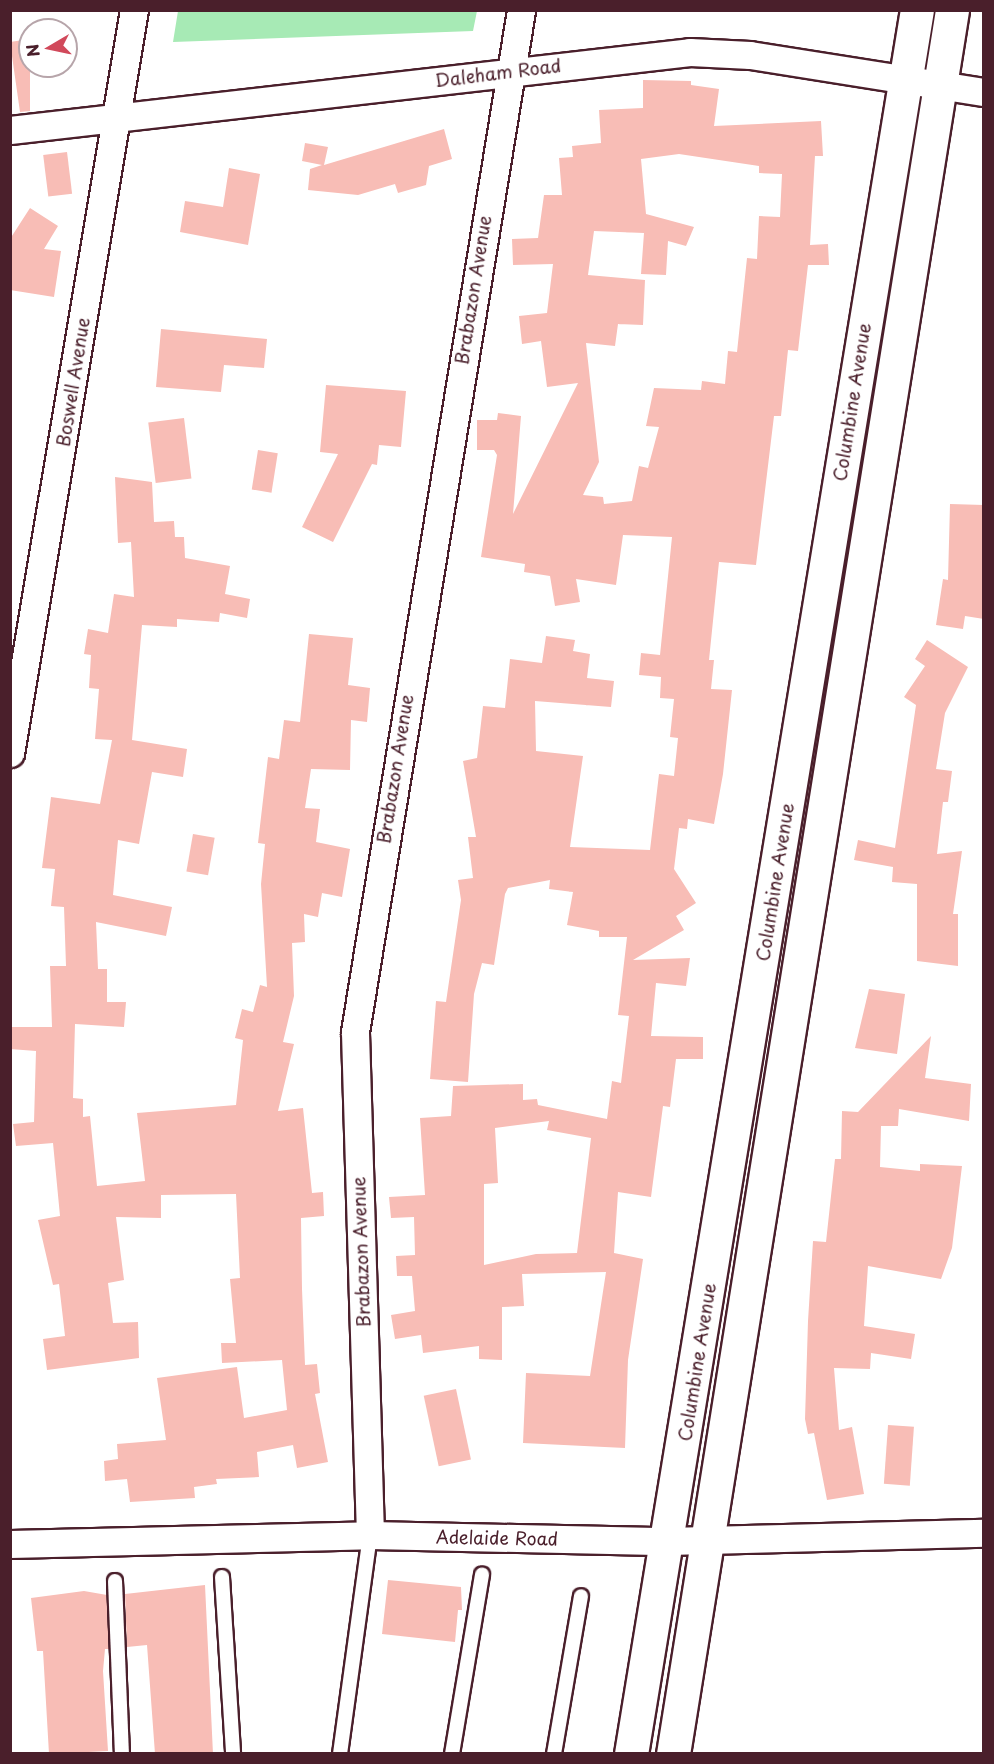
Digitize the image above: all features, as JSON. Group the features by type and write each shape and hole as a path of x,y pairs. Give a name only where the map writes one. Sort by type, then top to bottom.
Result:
{"main road":[{"name":"Columbine Avenue","path":"631,1754 750,1044 917,10"},
{"name":"Columbine Avenue","path":"673,1754 783,1049 952,10"},
{"path":"825,572 859,579"},
{"path":"750,1044 783,1049"}],"street":[{"name":"Boswell Avenue","path":"10,753 134,10"},
{"name":"Brabazon Avenue","path":"370,1535 355,1032 520,10"},
{"name":"Daleham Road","path":"10,130 640,55 716,51 940,83 984,92"},
{"name":"Adelaide Road","path":"10,1544 370,1535 668,1541 706,1537 984,1533"}],"lane":[{"path":"340,1754 370,1535"},
{"path":"452,1754 482,1574"},
{"path":"222,1577 233,1754"},
{"path":"115,1581 122,1754"},
{"path":"554,1754 581,1596"}],"green space":[{"path":"178,10 477,11 473,31 173,42"}],"building":[{"path":"18,41 18,78 30,78 30,111 20,112 10,42"},
{"path":"643,80 691,81 691,85 719,89 714,126 821,121 823,156 815,156 810,245 828,244 829,265 808,265 798,351 788,350 781,416 774,416 756,565 719,562 709,660 714,660 711,689 732,690 723,774 714,824 688,819 687,829 679,828 674,869 696,903 676,916 684,930 633,960 690,958 686,986 656,983 651,1036 703,1037 703,1059 676,1059 670,1107 663,1106 651,1197 618,1192 614,1253 643,1259 628,1360 625,1448 523,1443 526,1373 590,1376 606,1272 522,1274 524,1306 502,1307 502,1360 479,1359 479,1346 423,1353 421,1335 395,1339 391,1315 415,1311 412,1276 397,1276 396,1256 415,1255 414,1217 391,1218 389,1197 425,1195 420,1118 451,1116 453,1086 523,1084 523,1100 537,1099 538,1105 607,1119 612,1081 621,1083 629,1016 618,1015 627,937 599,937 599,931 567,925 573,892 549,889 550,880 508,888 505,894 494,965 482,963 474,994 468,1082 430,1079 436,1001 446,1002 461,900 458,880 473,878 468,837 476,837 463,761 477,758 483,706 505,708 510,659 542,663 546,636 575,640 573,651 590,654 587,678 614,681 611,707 535,701 536,751 583,756 570,847 650,850 659,774 674,776 678,738 670,737 674,699 660,698 661,677 639,675 641,653 660,655 672,537 623,535 616,585 576,579 580,602 555,606 550,576 524,572 525,564 481,557 497,455 494,450 477,450 477,420 497,420 498,413 521,416 513,514 578,383 547,387 541,341 522,344 519,316 547,313 553,264 513,265 512,239 538,238 544,195 562,195 559,158 573,157 572,146 601,143 599,110 643,108","holes":["679,154 759,166 759,173 782,174 780,217 759,216 757,259 747,258 737,352 728,351 725,384 702,381 701,390 654,388 646,426 659,427 648,468 639,466 632,501 604,504 603,497 583,495 599,462 586,343 615,346 618,324 643,325 645,280 588,275 594,231 644,233 641,274 666,275 668,241 686,246 694,227 646,214 641,159","549,1121 547,1130 591,1138 577,1253 536,1254 484,1265 484,1184 498,1183 495,1128"]},
{"path":"444,129 452,159 429,166 426,185 398,193 395,184 358,195 308,190 310,169 322,165 302,161 305,143 328,147 324,165"},
{"path":"67,152 72,194 48,197 43,155"},
{"path":"229,168 260,174 248,245 180,232 185,201 223,207"},
{"path":"30,208 58,226 44,249 61,251 54,297 10,290 10,239"},
{"path":"161,329 267,339 264,368 224,365 221,392 156,387"},
{"path":"326,385 406,391 401,447 379,445 377,465 372,464 333,542 302,527 338,454 320,452"},
{"path":"184,418 191,479 156,483 148,422"},
{"path":"258,450 278,453 271,493 252,490"},
{"path":"115,477 152,482 154,522 174,521 175,537 184,537 185,558 230,566 225,594 250,599 247,618 220,613 219,622 177,619 177,627 142,625 132,740 187,749 183,777 152,772 139,844 118,840 113,895 172,907 166,936 96,922 98,969 107,969 107,1002 126,1002 124,1027 75,1024 73,1098 83,1099 83,1117 90,1116 97,1186 145,1181 137,1113 236,1105 243,1040 235,1038 242,1009 253,1012 260,985 267,987 261,884 265,844 258,843 268,757 279,759 284,720 300,722 309,634 353,638 348,685 370,688 367,722 351,720 350,770 311,769 305,808 320,809 316,842 350,849 342,897 322,893 318,917 304,914 305,942 292,943 294,996 283,1042 294,1044 278,1111 303,1108 312,1193 323,1192 324,1216 301,1218 302,1289 305,1365 317,1364 320,1393 315,1394 328,1462 297,1468 293,1445 257,1452 259,1477 216,1479 217,1484 194,1487 195,1498 130,1502 127,1479 105,1481 104,1461 118,1459 117,1444 166,1440 157,1378 237,1367 244,1418 287,1410 282,1360 222,1363 221,1343 236,1343 230,1279 240,1278 236,1194 161,1195 161,1218 116,1217 124,1280 108,1283 113,1323 138,1322 139,1358 47,1370 43,1339 65,1336 59,1284 53,1285 38,1220 60,1216 53,1143 16,1146 13,1124 34,1122 36,1051 10,1049 10,1027 52,1027 50,966 66,966 64,907 51,906 55,869 42,868 51,797 100,804 112,740 95,739 99,689 89,688 91,655 84,654 88,629 108,633 114,594 134,597 131,542 118,543"},
{"path":"950,504 984,505 984,619 965,616 963,629 936,625 943,579 948,580"},
{"path":"927,640 968,667 945,713 936,769 952,771 948,802 943,802 937,854 962,851 953,914 958,914 958,966 917,961 917,884 892,882 893,867 854,860 858,840 895,848 916,705 904,697 925,666 915,659"},
{"path":"193,834 215,838 208,875 186,871"},
{"path":"869,989 905,994 897,1054 855,1048"},
{"path":"931,1036 925,1078 971,1084 969,1121 899,1109 898,1126 881,1126 880,1167 920,1171 920,1164 962,1166 952,1248 941,1279 868,1266 864,1326 915,1334 911,1359 871,1353 870,1369 834,1368 839,1430 852,1427 864,1494 827,1500 814,1433 808,1434 805,1419 808,1321 813,1241 826,1242 835,1159 841,1159 842,1111 858,1112"},
{"path":"456,1389 471,1459 439,1466 424,1396"},
{"path":"888,1425 914,1427 910,1486 884,1484"},
{"path":"388,1580 461,1587 462,1610 458,1610 455,1642 382,1634"},
{"path":"205,1585 213,1754 155,1754 147,1645 127,1647 125,1594"},
{"path":"84,1591 107,1595 109,1649 105,1649 103,1671 108,1751 49,1754 43,1651 37,1651 31,1598"}]}
